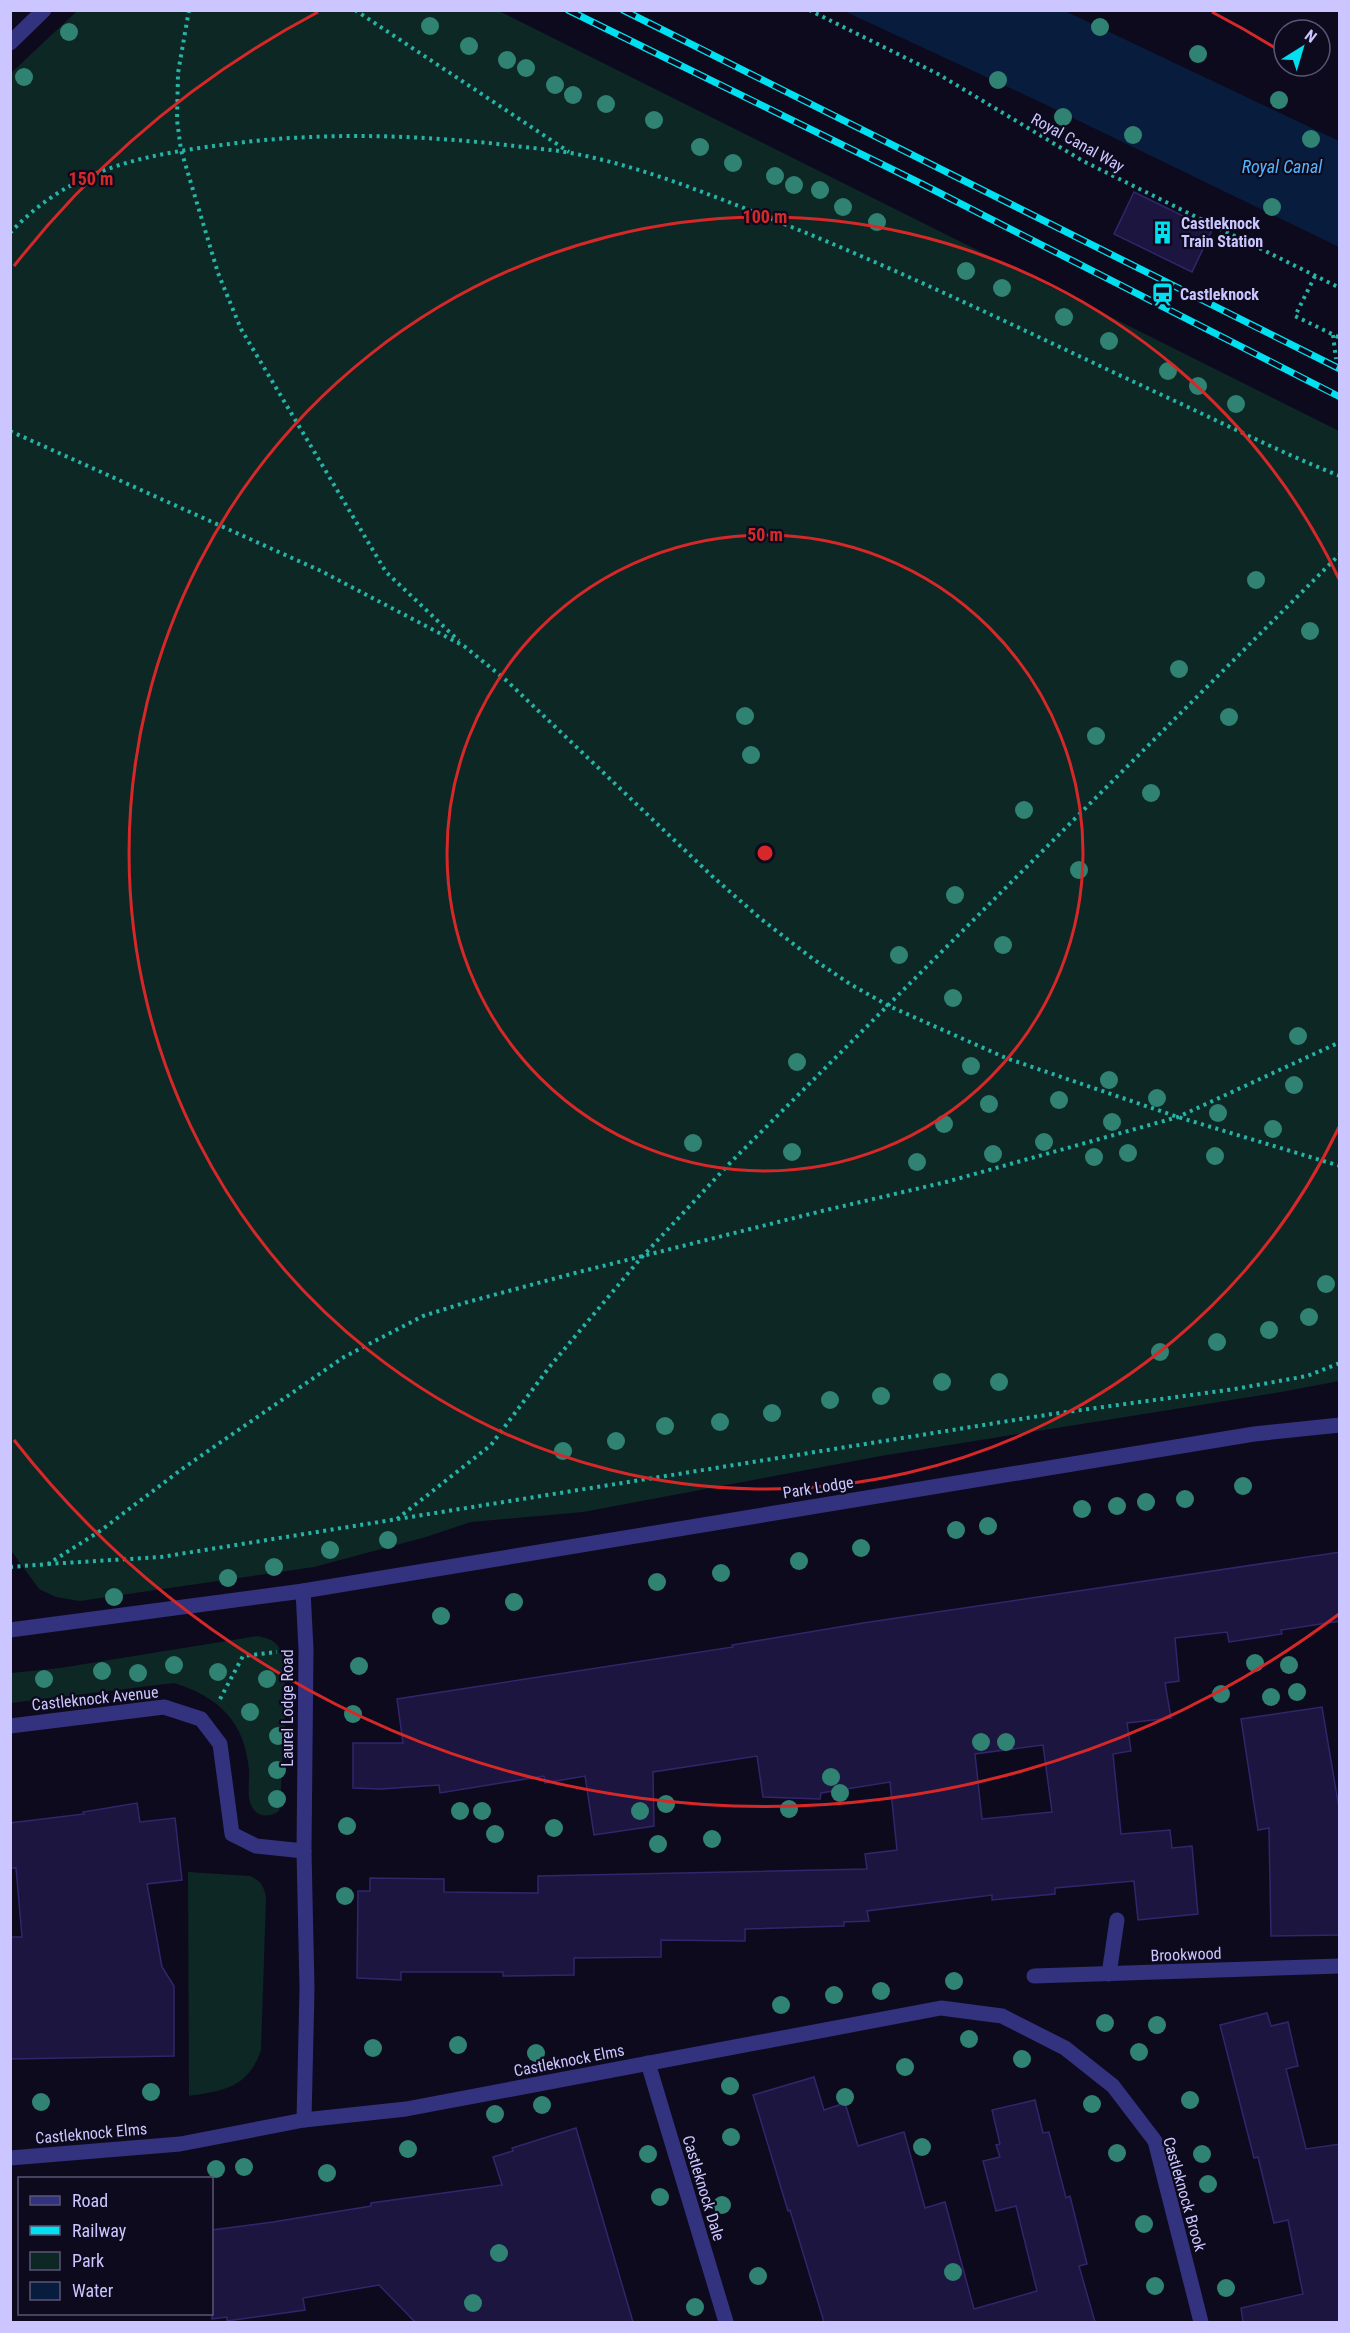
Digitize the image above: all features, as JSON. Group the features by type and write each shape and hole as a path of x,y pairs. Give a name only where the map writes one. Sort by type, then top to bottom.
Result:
{"street":[{"path":"10,44 44,10"},
{"name":"Park Lodge","path":"303,1591 1254,1434 1340,1425"},
{"path":"10,1630 303,1591"},
{"name":"Laurel Lodge Road","path":"303,1591 306,1649 304,1851 307,1989 304,2120"},
{"name":"Castleknock Avenue","path":"10,1726 164,1707 201,1719"},
{"path":"201,1719 220,1744 232,1834 256,1846 304,1851"},
{"path":"1109,1974 1117,1920"},
{"name":"Brookwood","path":"1034,1976 1340,1966"},
{"name":"Castleknock Elms","path":"10,2158 180,2144 304,2120 406,2109 941,2008 1002,2016 1065,2048 1113,2086"},
{"name":"Castleknock Dale","path":"648,2063 726,2322"},
{"name":"Castleknock Brook","path":"1113,2086 1155,2141 1201,2322"}],"path":[{"path":"189,10 178,73 177,120 181,150 218,273 241,329 386,572 464,646 507,681 712,876 761,919 841,978 889,1006 1006,1058 1178,1117 1340,1166"},
{"path":"355,10 569,153"},
{"name":"Royal Canal Way","path":"809,10 938,74 1083,161 1340,288"},
{"path":"10,233 35,209 54,195 89,175 118,165 181,150 267,139 364,137 446,138 569,153 630,167 688,186 853,251 1340,476"},
{"path":"1204,246 1252,244"},
{"path":"1315,276 1295,316 1340,337"},
{"path":"1333,334 1336,359"},
{"path":"10,431 321,572 464,646"},
{"path":"397,1519 491,1445 551,1365 641,1258 729,1164 1340,554"},
{"path":"48,1564 100,1531 265,1410 354,1352 423,1316 464,1303 822,1211 946,1182 1178,1117 1340,1042"},
{"path":"10,1567 161,1557 1063,1412 1234,1389 1307,1376 1340,1363"},
{"path":"201,1719 217,1703 243,1656 306,1649"}],"green space":[{"path":"77,11 499,11 1339,431 1339,1381 881,1456 583,1512 471,1522 426,1537 314,1567 80,1601 56,1597 39,1589 10,1549 10,74"},
{"path":"258,1636 271,1640 278,1646 283,1657 285,1674 281,1803 279,1811 272,1814 261,1815 250,1803 246,1753 235,1725 216,1704 190,1689 174,1683 11,1703 11,1673 60,1668"},
{"path":"188,1872 250,1876 261,1884 266,1898 261,2050 256,2063 242,2080 234,2085 214,2092 189,2096"}],"water":[{"name":"Royal Canal","path":"844,11 1065,11 1339,141 1339,247 1038,101"}],"building":[{"name":"Castleknock Train Station","path":"1134,192 1212,230 1192,272 1114,234"},
{"path":"1340,1552 1340,1621 1281,1630 1282,1634 1229,1642 1227,1632 1175,1638 1179,1681 1165,1683 1171,1718 1127,1723 1131,1751 1113,1754 1121,1834 1170,1830 1172,1848 1192,1846 1198,1914 1138,1920 1134,1881 1055,1888 1055,1894 992,1900 992,1895 867,1911 869,1921 844,1922 844,1926 745,1929 745,1941 661,1940 661,1957 574,1958 574,1975 503,1976 503,1972 401,1972 401,1980 357,1978 358,1891 370,1891 370,1878 444,1879 444,1892 538,1893 538,1876 867,1869 865,1854 897,1850 890,1782 821,1793 820,1799 763,1797 757,1756 653,1772 654,1826 594,1835 585,1776 545,1783 544,1776 440,1793 439,1785 381,1789 353,1788 353,1743 403,1743 397,1699 733,1647 732,1645 863,1623","holes":["1043,1745 1052,1812 982,1819 975,1754"]},
{"path":"1322,1707 1340,1814 1340,1935 1271,1936 1269,1828 1258,1830 1241,1719"},
{"path":"137,1803 140,1822 175,1818 182,1880 147,1884 162,1967 174,1986 174,2056 10,2059 10,1937 22,1937 16,1868 10,1868 10,1823 84,1814 83,1812"},
{"path":"1267,2013 1271,2026 1288,2022 1298,2066 1286,2069 1306,2149 1340,2144 1340,2322 1243,2322 1241,2308 1303,2294 1288,2220 1274,2223 1258,2157 1254,2158 1220,2025"},
{"path":"814,2077 824,2110 845,2103 858,2146 904,2132 925,2208 945,2202 974,2309 1037,2291 1016,2206 996,2211 983,2161 1000,2157 996,2145 1000,2144 992,2110 1035,2100 1043,2133 1049,2132 1066,2198 1070,2196 1087,2264 1079,2266 1095,2322 824,2322 753,2095"},
{"path":"576,2128 633,2322 415,2322 379,2285 303,2298 305,2310 227,2321 227,2317 212,2319 213,2230 371,2206 371,2203 502,2185 493,2157 513,2151 512,2148"}],"railway":[{"path":"568,10 922,184 1340,397"},
{"path":"623,10 1340,369"}],"place":[{"name":"Castleknock Train Station","path":"1163,232"},
{"name":"Castleknock","path":"1162,294"}]}
